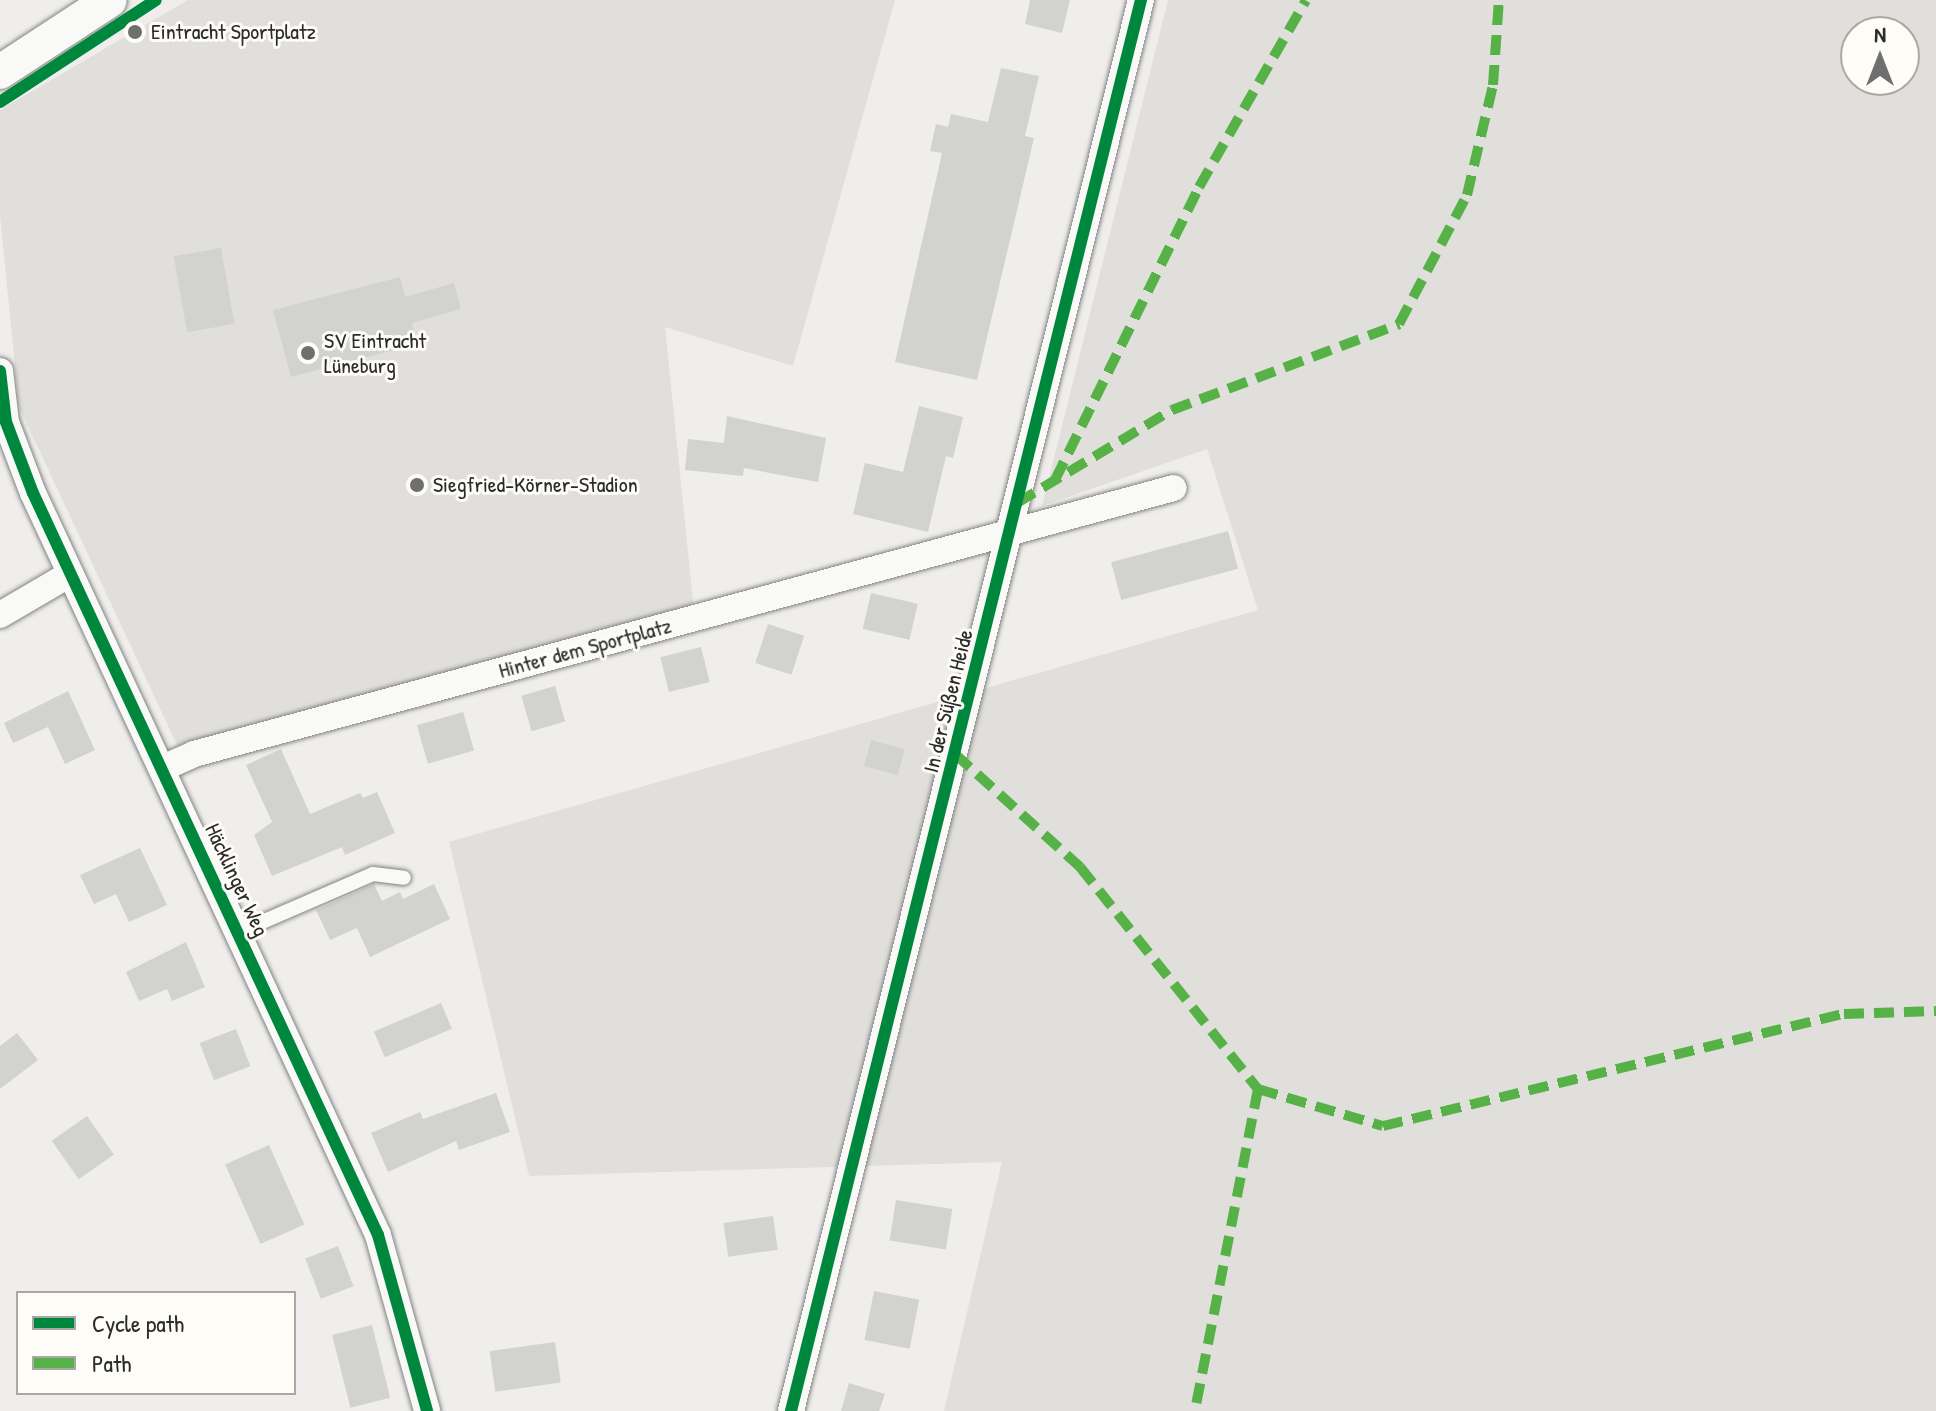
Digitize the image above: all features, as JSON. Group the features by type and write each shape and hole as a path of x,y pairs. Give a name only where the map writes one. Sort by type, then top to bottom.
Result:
{"street":[{"path":"0,72 110,0"},
{"name":"In der Süßen Heide","path":"791,1411 1141,0"},
{"name":"Häcklinger Weg","path":"0,371 6,422 70,574 378,1235 427,1411"},
{"path":"1010,533 1174,488"},
{"name":"Hinter dem Sportplatz","path":"163,768 194,754 1010,533"},
{"path":"0,615 70,574"}],"lane":[{"path":"239,932 373,874 404,878"}],"shaded area":[{"name":"SV Eintracht Lüneburg","path":"188,0 895,0 793,366 665,327 694,610 178,747 19,407 0,215 0,110"},
{"path":"1168,0 1936,0 1936,1411 944,1411 1002,1162 529,1176 449,842 1258,610 1207,449 1042,506"}],"building":[{"path":"1030,0 1070,0 1062,33 1025,24"},
{"path":"1001,68 1039,76 1025,136 1034,138 977,380 895,362 942,153 930,151 936,124 948,127 951,114 988,122"},
{"path":"221,248 234,324 187,332 174,256"},
{"path":"400,277 405,297 454,283 461,309 412,323 417,344 291,377 273,310"},
{"path":"919,406 963,417 953,458 946,456 928,532 853,514 865,463 903,472"},
{"path":"727,416 826,438 818,482 744,468 743,476 685,470 688,439 724,443"},
{"path":"1228,531 1238,569 1121,600 1111,562"},
{"path":"871,593 918,604 909,640 863,629"},
{"path":"768,624 804,636 791,675 755,663"},
{"path":"701,647 710,682 669,692 660,657"},
{"path":"555,686 565,722 532,731 521,696"},
{"path":"68,691 95,750 65,764 48,727 13,743 4,723"},
{"path":"463,712 474,750 428,764 417,725"},
{"path":"871,740 905,749 898,775 864,766"},
{"path":"281,749 310,814 360,793 363,798 377,792 395,833 345,855 342,847 272,876 254,835 272,822 246,765"},
{"path":"140,848 167,905 129,922 116,894 94,904 80,875"},
{"path":"374,884 382,901 400,892 403,899 434,884 450,919 370,957 357,928 330,940 316,910"},
{"path":"186,942 205,987 172,1001 167,989 139,1001 126,972"},
{"path":"441,1003 452,1029 385,1057 374,1032"},
{"path":"236,1029 250,1066 214,1080 200,1043"},
{"path":"17,1033 38,1060 0,1089 0,1046"},
{"path":"496,1093 510,1132 459,1150 456,1141 388,1172 371,1133 420,1112 423,1119"},
{"path":"87,1116 114,1155 79,1179 52,1141"},
{"path":"269,1145 304,1224 261,1244 225,1165"},
{"path":"896,1200 952,1209 946,1249 890,1240"},
{"path":"773,1216 778,1250 728,1257 723,1223"},
{"path":"338,1246 353,1286 321,1299 305,1259"},
{"path":"874,1291 919,1300 910,1349 864,1340"},
{"path":"372,1325 390,1398 350,1408 332,1335"},
{"path":"555,1342 561,1383 495,1392 490,1351"},
{"path":"849,1383 885,1394 879,1411 841,1411"}],"marked path":[{"path":"1055,480 1199,187 1306,0"},
{"path":"1017,503 1172,410 1399,324 1467,195 1493,85 1499,0"},
{"path":"955,754 1080,867 1258,1089 1195,1411"},
{"path":"1258,1089 1383,1126 1844,1014 1936,1011"}],"cycle path":[{"path":"0,102 156,0"},
{"path":"791,1411 1141,0"},
{"path":"0,371 6,422 33,493 378,1235 427,1411"}],"place":[{"name":"Eintracht Sportplatz","path":"135,32"},
{"name":"SV Eintracht Lüneburg","path":"308,353"},
{"name":"Siegfried-Körner-Stadion","path":"417,485"}]}
